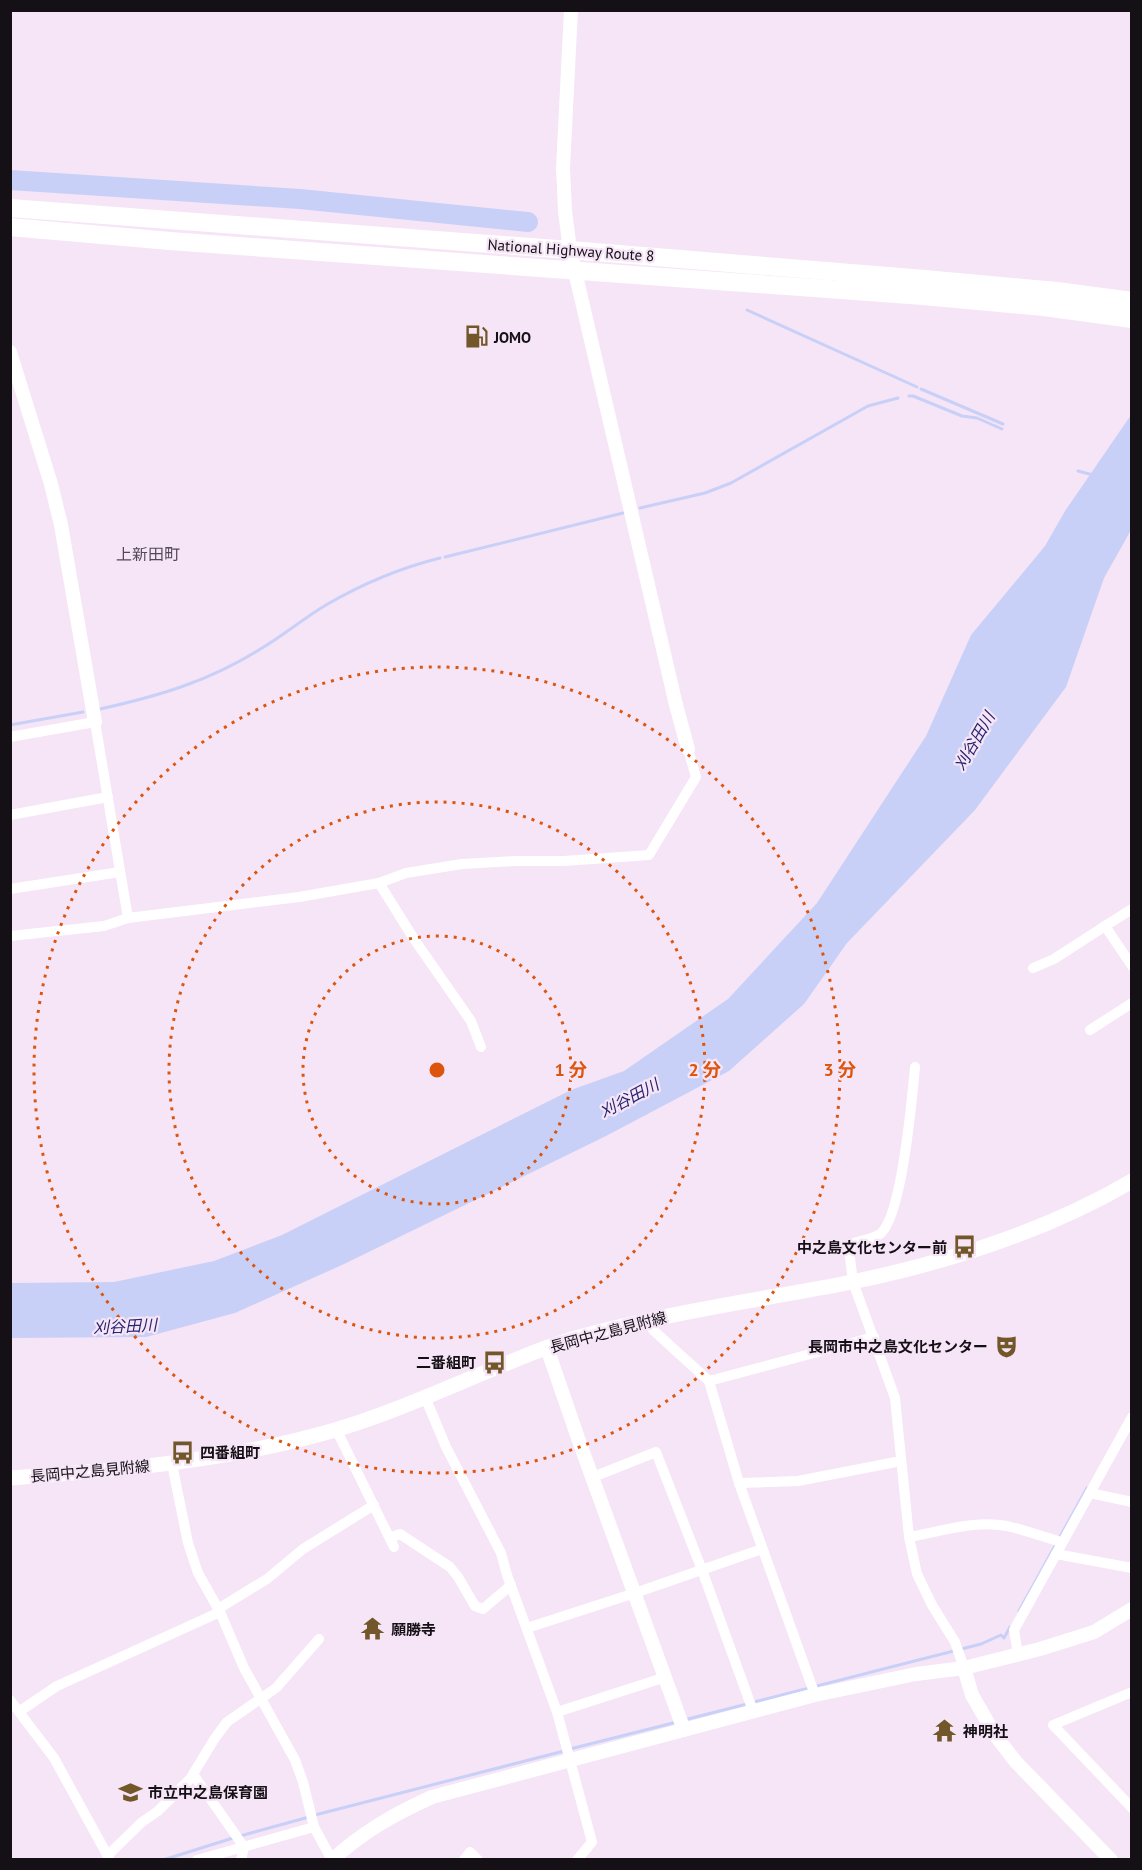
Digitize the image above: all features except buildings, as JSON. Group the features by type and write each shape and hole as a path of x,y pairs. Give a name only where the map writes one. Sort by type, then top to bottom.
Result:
{"highway":[{"name":"National Highway Route 8","path":"10,208 1009,286 1131,302"},
{"name":"National Highway Route 8","path":"10,227 934,297 1044,307 1131,319"}],"main road":[{"name":"長岡中之島見附線","path":"10,1478 172,1464 271,1447 336,1429 581,1337 647,1320 853,1282 954,1257 1013,1237 1077,1210 1131,1181"}],"street":[{"path":"10,936 104,926 128,918 299,897 380,883 406,873 462,864 583,861 649,855 696,777 676,705 570,250 563,168 572,10"},
{"path":"10,352 51,484 61,525 128,918"},
{"path":"10,737 95,722"},
{"path":"10,815 108,798"},
{"path":"10,889 120,872"},
{"path":"380,883 414,939 471,1021 481,1047"},
{"path":"1033,969 1054,959 1131,909"},
{"path":"1105,926 1131,966"},
{"path":"1090,1030 1131,1003"},
{"path":"915,1067 903,1167 889,1219 880,1234 850,1245 849,1250 853,1282 895,1398 909,1537 917,1574 955,1642 972,1695 995,1735 1016,1762 1110,1860"},
{"path":"647,1320 653,1330 710,1381 739,1483 815,1695"},
{"path":"710,1381 874,1337"},
{"path":"547,1348 684,1730"},
{"path":"424,1397 446,1447 501,1553 557,1712 592,1842 577,1860"},
{"path":"1018,1654 1014,1630 1061,1542 1127,1434 1131,1417"},
{"path":"336,1429 392,1543 400,1534 450,1567 474,1606 483,1609 511,1585"},
{"path":"593,1477 656,1452 753,1711"},
{"path":"739,1483 798,1481 901,1461"},
{"path":"172,1464 191,1553 198,1573 219,1611 260,1699 295,1760 314,1827 332,1860 375,1825 432,1797 815,1695 915,1674 964,1668 1018,1654 1085,1635 1131,1609"},
{"path":"1090,1494 1131,1502"},
{"path":"20,1711 57,1686 219,1611 267,1579 303,1550 374,1505"},
{"path":"909,1537 973,1524 1010,1527 1061,1542"},
{"path":"526,1628 762,1549"},
{"path":"1056,1554 1131,1568"},
{"path":"10,1700 54,1758 109,1857 193,1774 214,1738 227,1722 276,1688 319,1639"},
{"path":"557,1712 666,1677"},
{"path":"1131,1694 1053,1725 1131,1808"},
{"path":"193,1774 244,1847 241,1860"},
{"path":"197,1860 314,1827"},
{"path":"464,1860 470,1852 478,1860"}],"water":[{"name":"刈谷田川","path":"1131,415 1131,530 1104,578 1066,687 975,810 847,943 804,1004 729,1071 606,1136 342,1265 235,1313 146,1337 11,1338 11,1283 114,1282 214,1261 282,1235 571,1090 624,1071 728,999 817,903 926,736 971,635 1045,546 1065,511"}],"waterway":[{"path":"10,180 300,199 528,222"},
{"path":"747,310 917,387"},
{"path":"921,389 1003,424"},
{"path":"909,396 962,416 977,418 1002,429"},
{"path":"640,508 705,493 731,483 868,406 898,398"},
{"path":"1078,471 1093,475"},
{"path":"445,557 623,513"},
{"path":"100,709 163,693 223,670 243,660 318,610 353,590 382,577 440,558"},
{"path":"10,725 83,712"},
{"path":"1019,1611 1087,1488"},
{"path":"754,1702 981,1644 1001,1635 1004,1638 1010,1627"},
{"path":"684,1720 747,1704"},
{"path":"570,1749 677,1722"},
{"path":"315,1815 564,1751"},
{"path":"240,1836 309,1817"},
{"path":"163,1860 233,1838"}],"place":[{"name":"JOMO","path":"476,337"},
{"name":"中之島文化センター前","path":"965,1247"},
{"name":"長岡市中之島文化センター","path":"1006,1346"},
{"name":"二番組町","path":"494,1362"},
{"name":"四番組町","path":"182,1452"},
{"name":"願勝寺","path":"373,1629"},
{"name":"神明社","path":"945,1731"},
{"name":"市立中之島保育園","path":"130,1792"}],"district":[{"name":"上新田町","path":"148,554"}]}
